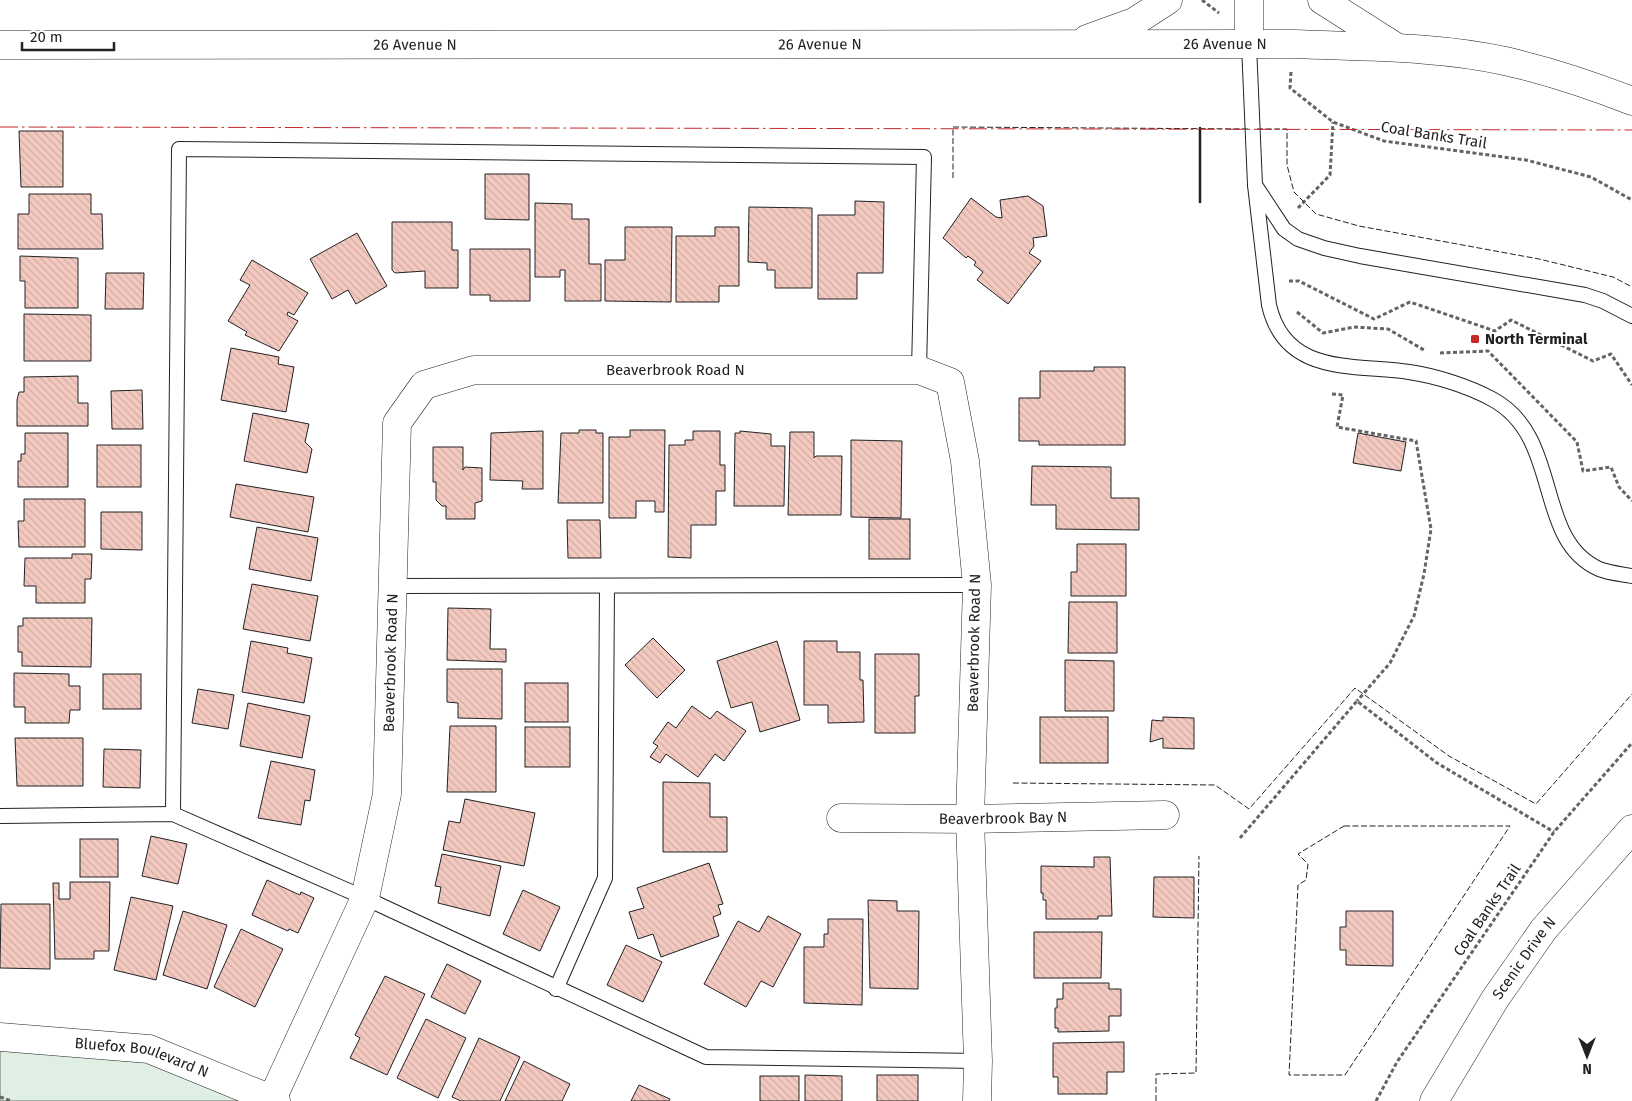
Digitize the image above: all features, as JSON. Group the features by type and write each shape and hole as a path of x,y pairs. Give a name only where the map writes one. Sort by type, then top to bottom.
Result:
{"street":[{"path":"1071,45 1134,22 1168,0"},
{"path":"1322,0 1399,49"},
{"path":"1249,8 1249,45"},
{"name":"26 Avenue N","path":"0,45 1294,44 1446,52 1505,61 1581,82 1632,100"},
{"name":"Beaverbrook Road N","path":"274,1100 365,898 387,794 397,423 424,385 474,370 919,370 950,382 964,461 977,585 970,819 978,1101"},
{"name":"Beaverbrook Bay N","path":"841,818 970,819 1165,815"},
{"name":"Scenic Drive N","path":"1434,1101 1495,1000 1544,929 1632,829"},
{"name":"Bluefox Boulevard N","path":"0,1037 149,1048 274,1100"}],"lane":[{"path":"1249,45 1255,184 1270,305 1274,324 1285,340 1298,350 1323,363 1412,372 1464,387 1502,404 1532,441 1539,456 1555,514 1567,541 1587,561 1599,569 1632,576"},
{"path":"173,814 180,149 924,157 919,370"},
{"path":"1255,184 1284,229 1298,239 1360,256 1585,294 1632,316"},
{"path":"393,586 977,585"},
{"path":"556,989 605,878 607,586"},
{"path":"0,816 173,814 365,898 556,989 706,1057 978,1061"}],"path":[{"path":"1202,0 1217,13 1249,8"},
{"name":"Coal Banks Trail","path":"1294,44 1290,88 1333,122 1384,141 1536,162 1591,177 1632,200"},
{"path":"1298,209 1330,175 1333,122"},
{"path":"1290,290 1288,282 1299,281 1374,319 1410,302 1495,331 1510,320 1592,361 1611,354 1632,385"},
{"path":"1293,308 1323,333 1354,326 1388,329 1430,354 1488,351 1577,442 1583,471 1611,467 1619,487 1632,501"},
{"path":"1240,838 1390,663 1414,616 1424,574 1431,529 1416,441 1338,427 1344,395 1332,394"},
{"path":"1357,702 1437,763 1554,832"},
{"name":"Coal Banks Trail","path":"1376,1101 1397,1062 1554,832 1632,743"},
{"path":"0,1097 12,1101"}],"green space":[{"path":"0,1037 149,1049 276,1101 0,1101"}],"building":[{"path":"19,131 63,131 63,187 21,187"},
{"path":"485,174 529,174 529,220 485,219"},
{"path":"29,194 91,194 91,214 102,214 103,249 18,249 18,214 29,214"},
{"path":"1028,196 1043,206 1047,236 1033,238 1034,246 1029,253 1041,261 1008,304 977,280 983,272 974,265 976,262 968,256 966,258 943,238 971,198 996,217 1002,218 1000,200"},
{"path":"855,201 884,202 883,273 857,273 857,299 818,299 818,215 855,215"},
{"path":"535,203 572,204 572,219 589,219 589,264 601,264 601,301 565,301 565,270 560,270 560,277 535,277"},
{"path":"749,207 812,208 812,288 775,288 775,270 767,270 767,263 748,262"},
{"path":"392,222 452,222 452,250 458,250 458,288 425,288 425,271 395,273 392,270"},
{"path":"625,227 672,227 671,302 605,301 605,260 625,260"},
{"path":"715,227 739,227 739,286 719,286 719,302 676,302 676,236 715,236"},
{"path":"357,233 387,286 356,304 348,290 332,299 310,259"},
{"path":"470,249 530,249 530,301 490,301 490,295 470,295"},
{"path":"20,256 78,258 78,308 25,308 25,281 20,281"},
{"path":"252,260 308,293 294,315 288,312 287,315 298,321 279,351 245,335 247,332 228,321 250,285 240,280"},
{"path":"106,273 144,273 143,309 105,309"},
{"path":"24,314 91,315 91,361 24,361"},
{"path":"231,348 279,357 278,364 294,367 286,412 221,400"},
{"path":"1094,367 1125,367 1125,445 1039,445 1039,441 1019,441 1019,398 1040,398 1040,371 1094,371"},
{"path":"78,376 78,403 88,403 88,426 17,426 17,400 19,392 24,392 24,377"},
{"path":"142,390 143,429 112,429 111,391"},
{"path":"253,413 309,424 305,442 312,449 307,473 244,461"},
{"path":"579,430 596,430 596,433 603,433 603,503 558,503 561,433 579,433"},
{"path":"630,430 665,430 664,512 655,512 655,501 636,501 636,518 609,518 609,437 630,437"},
{"path":"543,431 543,489 522,489 523,481 490,480 491,433"},
{"path":"693,431 720,431 720,465 725,465 725,491 716,491 716,525 691,525 691,558 668,557 669,445 685,445 685,440 693,440"},
{"path":"740,431 771,434 771,446 785,446 784,506 734,506 735,433 740,433"},
{"path":"790,432 814,432 814,458 816,456 842,456 841,515 788,515"},
{"path":"25,433 68,433 68,487 18,487 18,461 21,461 21,454 25,454"},
{"path":"1358,433 1406,442 1401,471 1353,463"},
{"path":"851,440 902,441 901,518 851,517"},
{"path":"97,445 141,445 141,487 97,487"},
{"path":"433,447 463,447 463,470 465,467 482,468 482,501 475,503 475,519 446,519 446,506 442,506 436,500 436,482 433,482"},
{"path":"1032,466 1111,467 1111,498 1139,498 1139,530 1056,529 1056,505 1031,505"},
{"path":"236,484 314,497 308,532 230,517"},
{"path":"24,499 85,499 85,547 19,547 18,521 24,521"},
{"path":"101,512 142,512 142,550 101,549"},
{"path":"869,519 910,519 910,559 869,559"},
{"path":"567,520 600,520 601,558 568,558"},
{"path":"257,527 318,538 311,581 249,569"},
{"path":"1077,544 1126,544 1126,596 1071,596 1071,572 1077,572"},
{"path":"72,554 92,554 91,579 85,579 85,603 36,603 36,586 24,586 25,558 72,558"},
{"path":"252,584 318,596 310,641 243,629"},
{"path":"1069,602 1117,602 1117,653 1068,653"},
{"path":"448,608 491,609 490,649 506,649 506,662 447,660"},
{"path":"23,618 92,618 91,667 22,666 22,652 18,652 18,626 23,626"},
{"path":"653,638 685,670 657,698 625,665"},
{"path":"251,641 288,648 287,653 312,658 304,703 242,692"},
{"path":"777,641 800,720 760,732 752,702 731,708 717,661"},
{"path":"804,641 837,641 837,652 860,652 860,680 863,680 864,722 828,723 828,705 804,705"},
{"path":"875,654 919,654 919,696 915,696 915,733 875,733"},
{"path":"1065,660 1114,661 1114,711 1065,711"},
{"path":"447,669 502,669 502,719 458,718 458,703 447,702"},
{"path":"14,673 69,674 69,686 80,686 80,710 70,710 69,723 25,723 25,707 14,707"},
{"path":"103,674 141,674 141,709 103,709"},
{"path":"525,683 568,683 568,722 525,722"},
{"path":"198,689 234,695 228,729 192,723"},
{"path":"248,703 310,716 302,758 240,746"},
{"path":"692,706 710,719 717,711 746,731 724,761 715,754 698,777 666,754 660,763 650,757 658,746 653,743 668,722 676,728"},
{"path":"1040,717 1108,717 1108,763 1040,763"},
{"path":"1163,717 1194,718 1194,749 1163,748 1163,738 1150,742 1152,720 1163,721"},
{"path":"450,726 496,726 496,792 447,792"},
{"path":"525,727 570,727 570,767 525,767"},
{"path":"15,738 83,738 83,786 17,786"},
{"path":"104,749 141,750 140,788 103,787"},
{"path":"271,761 315,770 310,801 305,800 301,825 258,818"},
{"path":"663,782 710,783 710,817 727,817 727,852 663,852"},
{"path":"465,799 535,813 524,866 443,850 449,821 460,823"},
{"path":"151,836 187,844 178,884 142,876"},
{"path":"80,839 118,839 118,877 80,877"},
{"path":"442,854 501,866 490,916 438,903 441,887 435,886"},
{"path":"1094,857 1110,857 1112,916 1098,916 1098,919 1046,919 1046,900 1043,900 1043,893 1041,893 1041,866 1094,867"},
{"path":"709,863 723,904 718,905 721,914 713,917 719,936 661,957 653,934 638,939 629,912 644,908 637,888"},
{"path":"1154,877 1194,877 1194,918 1153,917"},
{"path":"267,880 300,895 301,892 314,898 298,933 289,929 288,931 252,915"},
{"path":"70,882 110,882 109,951 94,951 94,959 55,959 53,883 59,883 59,899 70,899"},
{"path":"523,890 560,907 540,951 503,934"},
{"path":"131,897 173,906 156,980 114,970"},
{"path":"868,900 897,901 897,911 919,911 918,989 870,988"},
{"path":"1,904 50,904 50,969 0,968"},
{"path":"183,911 227,925 207,989 163,975"},
{"path":"1346,911 1393,911 1393,966 1346,965 1346,950 1340,950 1340,927 1346,927"},
{"path":"768,916 801,934 773,987 761,981 746,1007 704,984 738,921 759,932"},
{"path":"828,919 863,919 862,1005 804,1003 804,947 824,947 824,934 828,934"},
{"path":"241,929 283,949 255,1007 214,987"},
{"path":"1034,932 1102,932 1101,978 1034,978"},
{"path":"626,945 662,962 643,1002 607,985"},
{"path":"447,964 481,981 465,1014 431,997"},
{"path":"385,976 425,994 387,1075 350,1058 360,1038 355,1035"},
{"path":"1063,983 1109,983 1109,989 1121,989 1121,1016 1109,1016 1109,1031 1058,1032 1058,1028 1055,1028 1055,1008 1057,1008 1057,999 1063,999"},
{"path":"426,1019 466,1038 438,1098 397,1078"},
{"path":"479,1038 520,1057 500,1101 461,1101 452,1097"},
{"path":"1124,1042 1124,1072 1107,1072 1107,1094 1058,1094 1058,1077 1053,1077 1053,1043"},
{"path":"524,1061 570,1084 562,1101 505,1101"},
{"path":"805,1075 842,1076 842,1101 805,1101"},
{"path":"877,1075 918,1075 918,1101 877,1101"},
{"path":"760,1076 799,1076 799,1101 760,1101"},
{"path":"639,1085 670,1099 669,1101 631,1101"}],"fence":[{"path":"953,178 953,127 1249,129"},
{"path":"1257,129 1287,129 1287,165 1294,192 1316,214 1359,226 1539,259 1613,277 1632,287"},
{"path":"1013,783 1215,785 1249,809 1355,688 1449,756 1536,804 1632,694"},
{"path":"1344,826 1510,826 1345,1075 1289,1075 1298,885 1306,880 1308,864 1298,854 1344,826"},
{"path":"1156,1101 1156,1074 1196,1073 1199,856"}],"wall":[{"path":"1200,128 1200,202"}],"power":[{"path":"0,127 1632,130"}],"place":[{"name":"North Terminal","path":"1475,339"}]}
